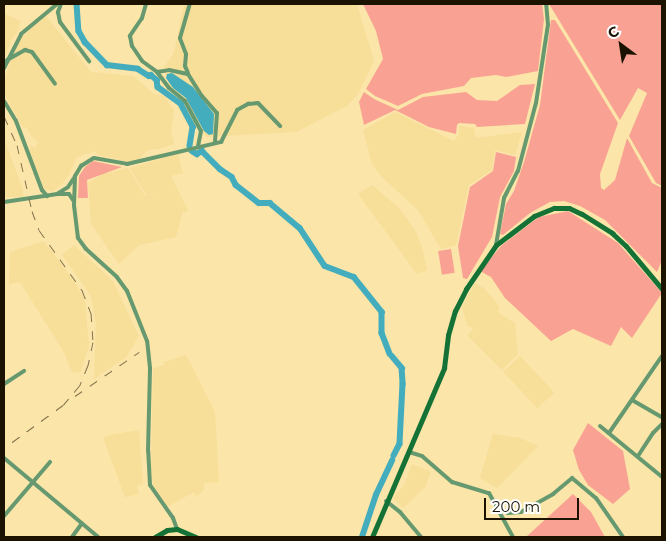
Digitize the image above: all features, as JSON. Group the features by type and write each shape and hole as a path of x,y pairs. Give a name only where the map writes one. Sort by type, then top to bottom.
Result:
{"street":[{"path":"4,68 21,34 59,4"},
{"path":"59,4 60,22 89,61"},
{"path":"146,4 142,18 130,36 132,46 142,60 157,72 169,88 185,101 200,131 198,147"},
{"path":"190,4 180,38 186,54 185,66 202,96 217,113 215,143"},
{"path":"496,245 504,198 518,171 536,103 548,25 546,4"},
{"path":"7,60 25,50 32,52 55,84"},
{"path":"157,72 169,70 188,74"},
{"path":"4,101 16,121 42,190 47,196"},
{"path":"57,194 68,187 81,166 94,158 127,164 221,142 236,110 248,104 258,103 280,126"},
{"path":"75,176 76,229 81,243 117,277 127,291 147,341 150,368 148,451 150,485 173,518 177,529"},
{"path":"4,202 57,194 69,194 74,202"},
{"path":"372,537 444,368 448,335 455,310 496,245 534,216 554,208 569,208 612,233 626,246 662,289"},
{"path":"609,433 662,356"},
{"path":"4,384 24,372"},
{"path":"632,400 662,416"},
{"path":"638,456 653,433 662,424"},
{"path":"600,426 662,477"},
{"path":"409,452 422,456 452,482 489,494 513,537"},
{"path":"4,458 98,537"},
{"path":"4,516 50,462"},
{"path":"496,505 508,513 520,512 554,494 572,478 596,498 623,537"},
{"path":"386,501 400,512 421,537"},
{"path":"72,537 82,523"},
{"path":"155,537 167,530 177,529 196,537"}],"shaded area":[{"path":"184,4 357,4 374,61 358,94 347,106 296,132 206,137 185,99 173,91 166,78 164,67 174,53"},
{"path":"363,4 542,4 544,19 538,71 506,77 496,75 471,78 464,86 422,94 398,106 375,96 366,89 383,59 376,31"},
{"path":"549,4 662,4 662,186 656,183 629,136 647,93 638,88 620,120"},
{"path":"4,13 20,21 19,30 12,39 4,58"},
{"path":"45,15 91,72 133,76 154,94 164,96 174,110 171,131 174,144 148,150 137,161 129,162 98,155 95,151 77,157 63,183 53,191 45,190 29,153 31,145 35,148 38,142 32,137 26,127 23,128 4,93 4,82 10,64 8,62 15,44"},
{"path":"551,20 555,20 618,123 600,174 601,188 604,190 615,180 627,138 652,183 662,188 662,260 657,272 605,220 580,206 564,201 550,202 530,213 503,235 500,234 506,204 514,191 524,162 540,105"},
{"path":"535,84 525,124 477,127 475,124 459,123 456,134 429,127 395,110 364,125 359,102 364,92 374,99 398,110 423,97 466,92 477,100 497,101 520,85"},
{"path":"395,112 454,141 459,134 459,126 474,128 476,138 522,132 515,155 495,150 492,170 469,185 456,245 441,249 418,210 383,178 372,164 363,130"},
{"path":"4,138 23,190 23,197 4,197"},
{"path":"496,152 516,157 514,171 500,197 492,237 467,279 463,278 458,246 470,187 493,171"},
{"path":"178,154 183,173 171,176 188,211 185,213 183,211 176,237 139,245 119,264 91,224 88,183 103,174 128,168 145,196 165,189 146,195 130,168"},
{"path":"93,161 122,167 87,180 88,198 78,198 79,176 85,167"},
{"path":"372,185 400,209 415,230 422,247 427,270 417,274 358,194"},
{"path":"568,211 618,243 662,293 632,338 621,327 611,346 573,329 551,341 505,298 491,277 480,271 502,245 539,217"},
{"path":"44,241 72,278 85,300 89,346 80,373 72,372 64,352 20,282 9,284 10,252"},
{"path":"74,245 113,281 139,336 126,357 94,379 96,324 91,296 62,255"},
{"path":"451,249 455,273 442,275 438,251"},
{"path":"475,283 485,289 500,307 497,312 515,323 518,354 502,370 468,336 473,328 467,325 462,307"},
{"path":"186,355 215,412 219,482 204,483 204,489 201,493 196,496 194,492 167,507 153,485 151,468 153,368 164,365 164,362"},
{"path":"520,356 554,393 537,408 503,372"},
{"path":"588,423 623,451 630,489 613,504 588,485 579,470 573,450"},
{"path":"139,430 143,484 137,486 139,494 125,497 103,438 109,435"},
{"path":"493,434 520,438 538,446 497,488 480,478"},
{"path":"412,464 431,472 425,487 403,508 393,498 404,485"},
{"path":"573,494 591,512 605,537 526,537"}],"water":[{"path":"172,73 193,87 214,114 213,134 209,135 204,131 186,98 173,88 166,78 167,74"}],"waterway":[{"path":"77,4 79,31 85,42 107,65 138,69 149,76 151,75 157,80 158,87 181,104 193,127 190,146"},
{"path":"192,151 197,154 202,151 220,169 232,177 236,185 259,203 270,203 300,228 325,266 354,277 382,312 382,333 390,354"},
{"path":"392,356 402,368 403,384 400,444 394,456"},
{"path":"362,537 376,495 392,461"}],"railway":[{"path":"4,116 17,145 32,211 39,230 82,290 91,313 93,342 88,365 80,385 63,405 4,448"},
{"path":"75,396 139,352"}]}
